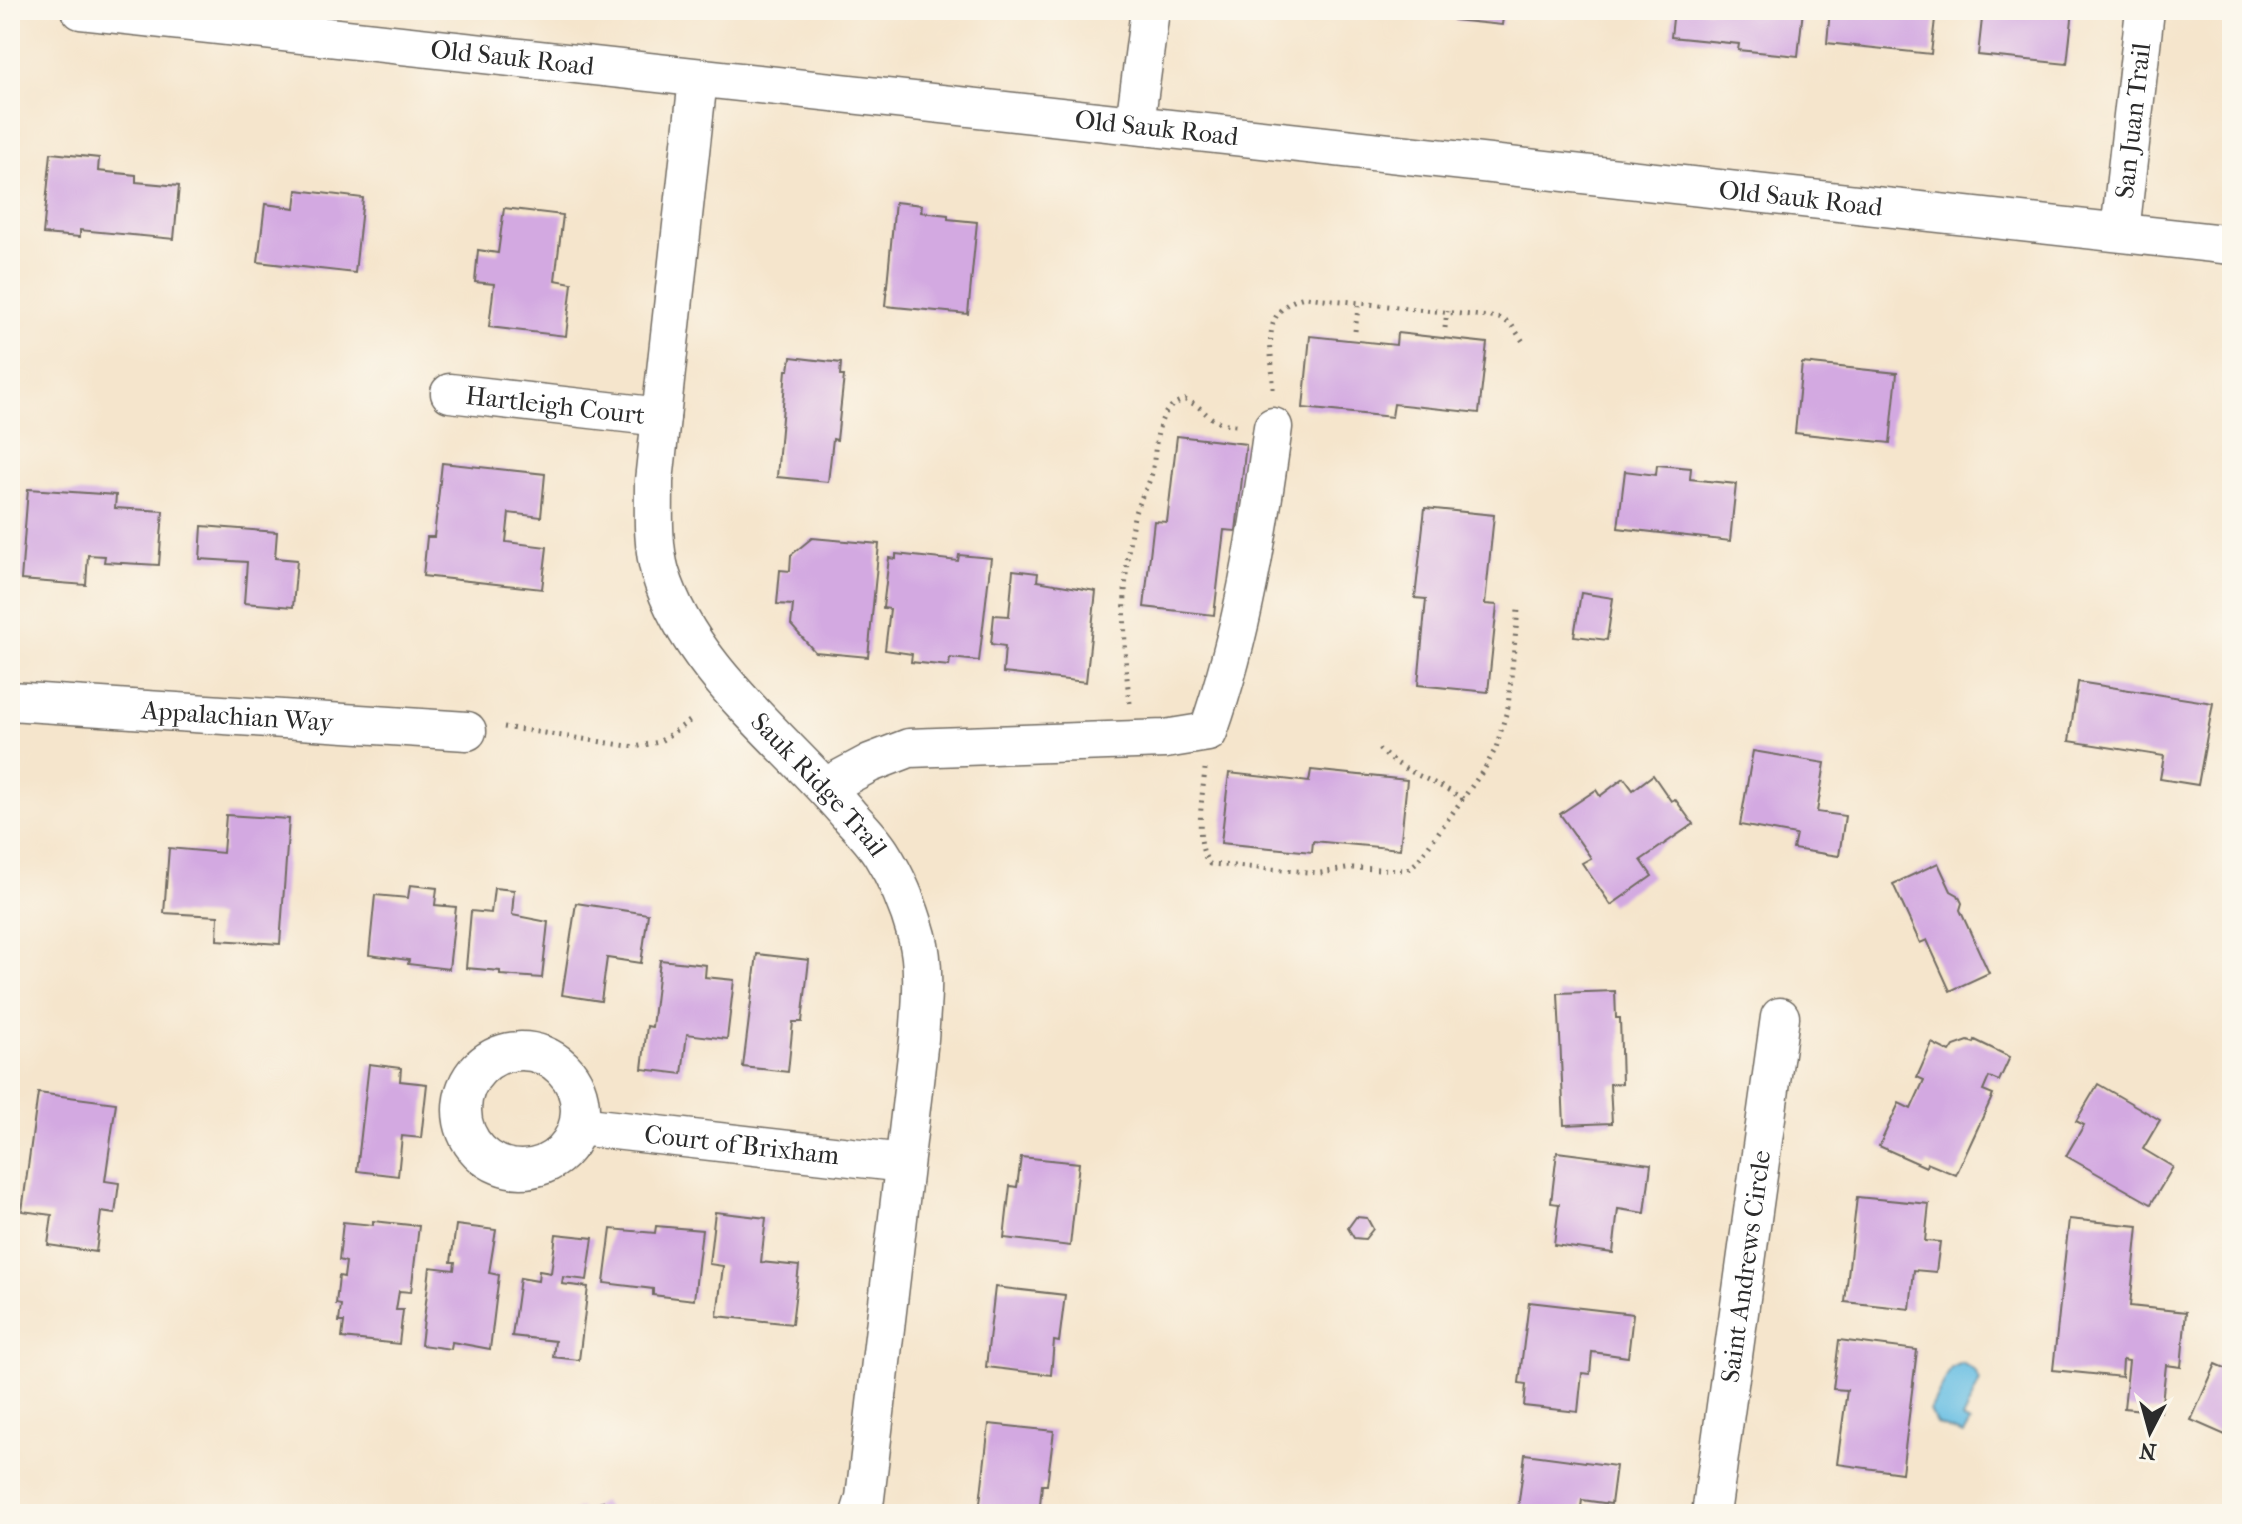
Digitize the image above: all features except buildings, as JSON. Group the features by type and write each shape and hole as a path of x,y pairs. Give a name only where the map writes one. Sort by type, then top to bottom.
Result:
{"street":[{"name":"Old Sauk Road","path":"81,10 2232,245"},
{"path":"1135,124 1150,10"},
{"name":"San Juan Trail","path":"2120,232 2145,10"},
{"name":"Sauk Ridge Trail","path":"698,79 654,481 653,527 660,569 671,603 703,656 825,787 880,852 902,893 919,939 922,992 919,1039 865,1498 860,1514"},
{"name":"Hartleigh Court","path":"450,393 661,417"},
{"path":"825,787 870,763 909,748 1165,739 1208,732 1225,685 1260,527 1273,427"},
{"name":"Appalachian Way","path":"10,701 467,731"},
{"name":"Saint Andrews Circle","path":"1711,1514 1780,1017"},
{"name":"Court of Brixham","path":"579,1126 904,1163"}],"path":[{"path":"1135,740 1124,643 1129,562 1135,514 1147,488 1159,427 1164,415 1177,401 1194,403 1217,422 1273,427 1271,330 1294,300 1305,297 1499,318 1511,324 1524,343"},
{"path":"1355,331 1359,301"},
{"path":"1445,328 1447,311"},
{"path":"1208,732 1200,843 1203,857 1210,864 1320,873 1353,868 1407,870 1417,862 1485,768 1504,727 1518,610"},
{"path":"467,731 504,727 635,747 659,742 694,718"},
{"path":"1379,749 1394,764 1439,784 1463,799"}],"water":[{"path":"1962,1363 1975,1371 1980,1381 1962,1419 1970,1423 1963,1435 1936,1424 1930,1411 1951,1368"}]}
